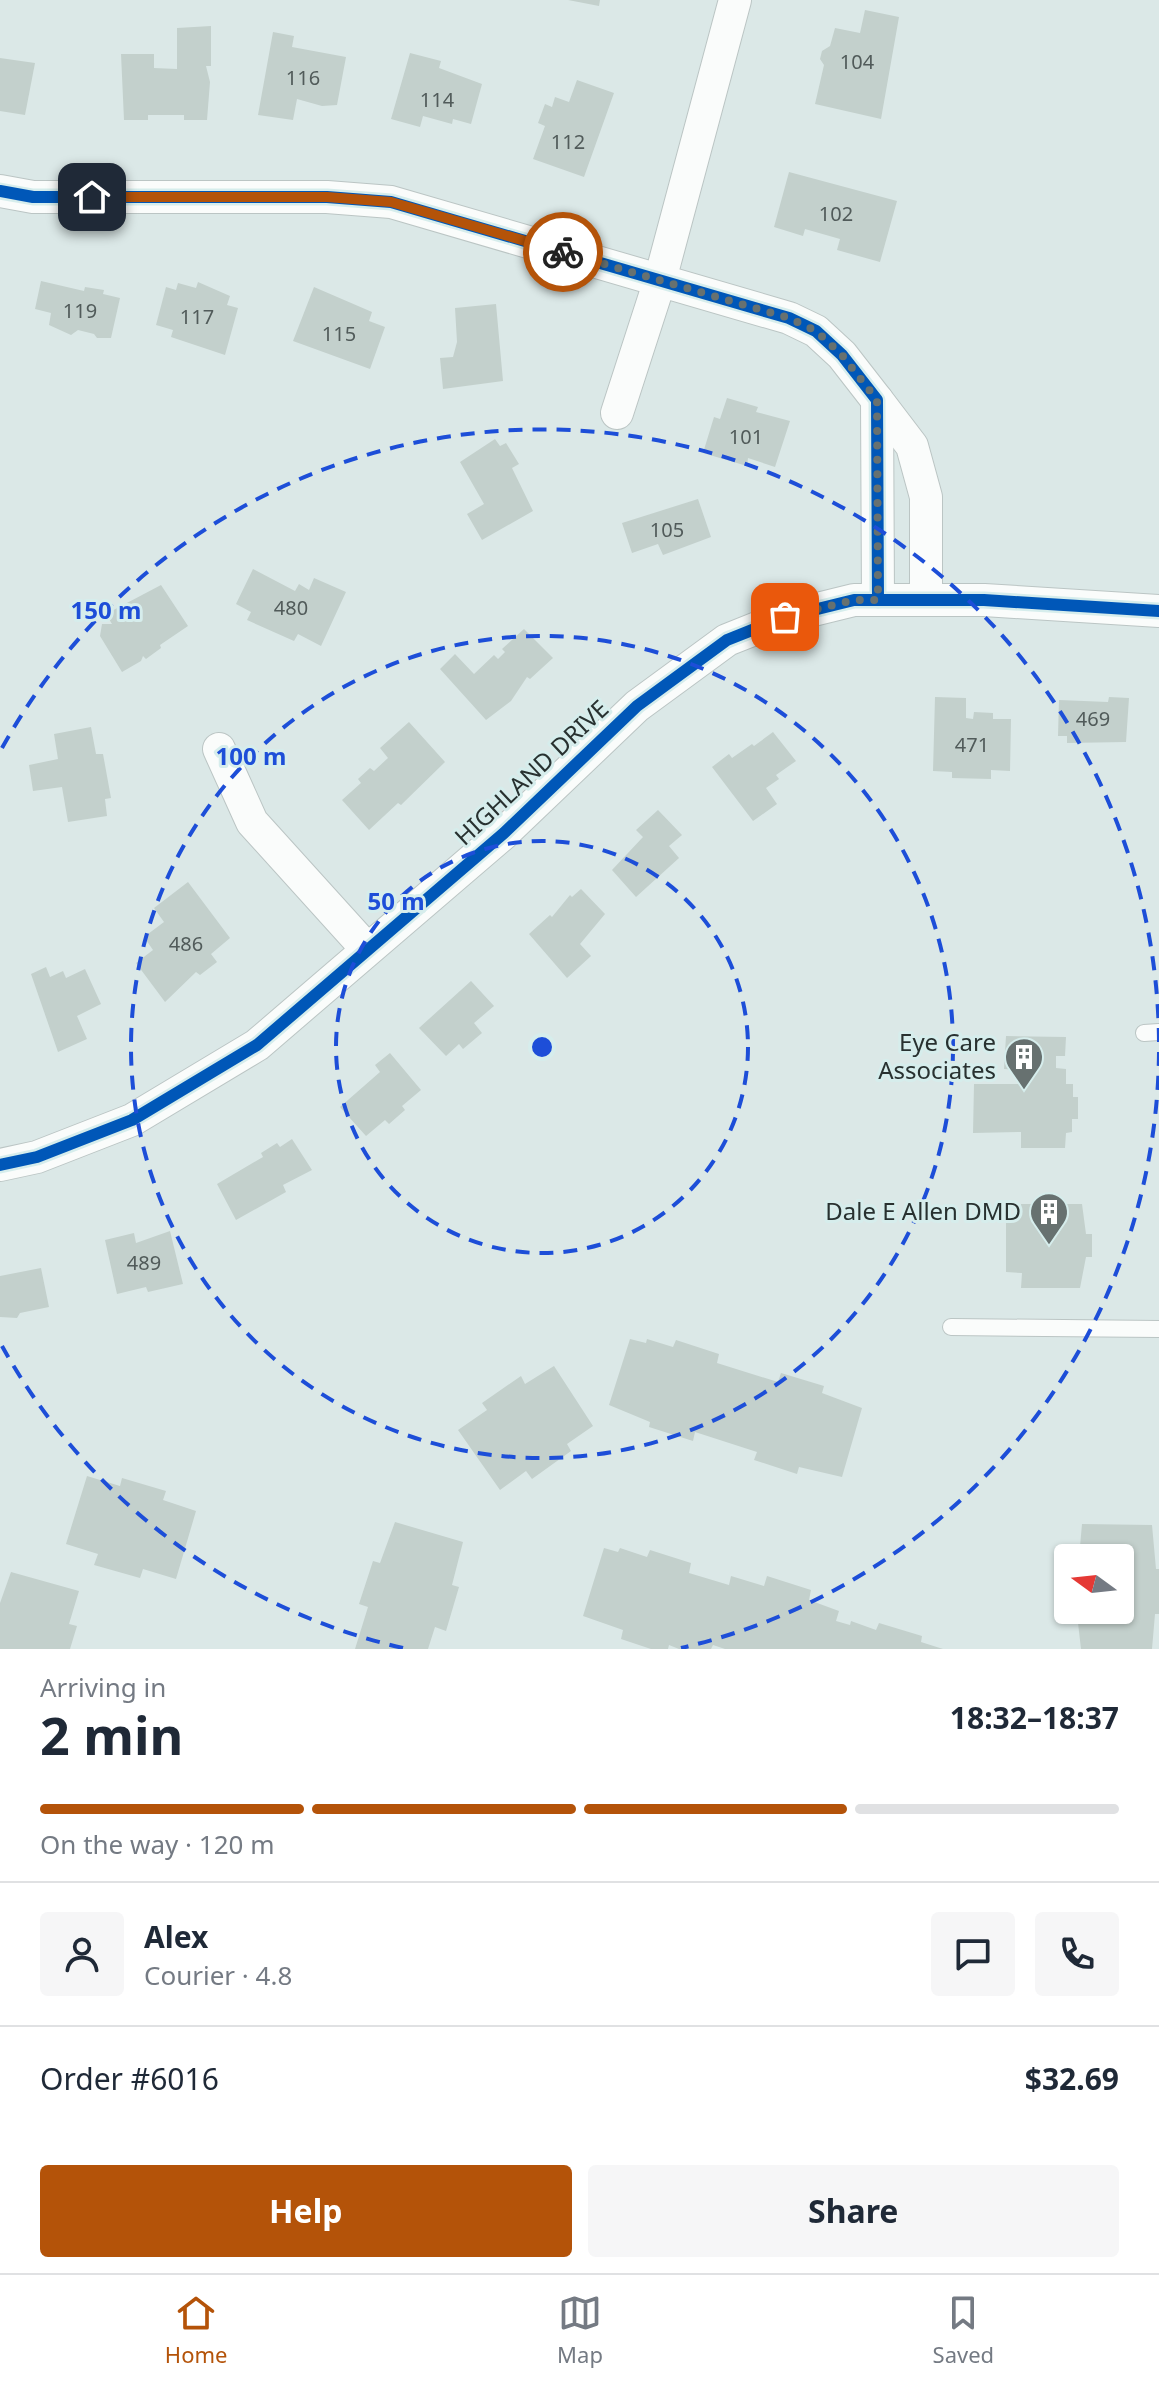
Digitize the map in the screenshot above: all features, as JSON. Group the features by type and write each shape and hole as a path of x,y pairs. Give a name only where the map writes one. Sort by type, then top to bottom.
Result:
{"street":[{"path":"617,413 660,280 735,0"},
{"path":"0,191 33,197 327,197 391,202 789,318 816,331 842,355 912,446 926,497 926,600"},
{"path":"877,400 878,600"},
{"name":"HIGHLAND DRIVE","path":"0,1165 37,1157 132,1120 257,1045 366,948 504,833 637,706 727,640 785,617 854,600 926,600 1159,611"},
{"path":"219,749 252,822 366,948"}],"lane":[{"path":"951,1327 1159,1329"}],"building":[{"path":"568,0 600,0 599,6"},
{"path":"865,10 899,17 881,119 815,104 824,65 820,59 822,51 830,46 835,28 860,33"},
{"path":"211,26 211,66 206,66 210,82 207,120 184,120 184,115 148,115 148,120 124,120 121,54 154,54 154,68 177,69 177,28"},
{"path":"273,32 294,36 292,47 346,57 337,105 322,106 297,99 293,120 258,115"},
{"path":"410,53 441,61 439,68 482,84 471,124 453,119 452,124 423,116 420,127 391,119"},
{"path":"0,58 35,63 25,115 0,111"},
{"path":"577,80 614,93 584,177 533,159 545,126 538,123 545,104 552,107 555,97 569,102"},
{"path":"789,172 897,201 880,262 837,250 840,239 805,229 803,236 774,227"},
{"path":"41,281 84,291 85,287 104,290 103,294 120,298 111,338 97,338 94,334 78,330 71,335 49,325 51,313 35,309"},
{"path":"198,282 230,296 227,305 238,308 225,355 171,337 173,330 156,325 166,287 176,290 178,283 196,288"},
{"path":"314,287 372,312 369,321 385,327 370,369 293,341"},
{"path":"496,304 503,381 443,389 440,358 453,357 457,342 455,308"},
{"path":"727,398 758,407 756,412 790,421 775,467 748,458 747,466 703,453 714,417 720,419"},
{"path":"495,439 500,446 506,443 519,464 512,468 533,511 482,540 467,514 484,504 460,462"},
{"path":"698,499 711,537 663,555 658,544 632,553 622,523"},
{"path":"253,569 295,591 299,584 309,590 314,578 346,592 321,646 298,634 294,641 247,620 251,612 236,604"},
{"path":"161,585 188,626 146,659 143,656 141,661 122,672 100,636 102,624 112,624 106,614"},
{"path":"524,629 553,658 530,679 527,677 511,701 486,720 440,669 455,654 474,674 494,655 498,659 505,652 502,649"},
{"path":"935,697 966,698 966,718 973,719 974,712 993,713 993,719 1011,719 1010,771 991,770 991,779 952,778 952,772 933,771"},
{"path":"1109,697 1129,698 1126,742 1067,743 1067,736 1058,736 1059,700 1108,702"},
{"path":"409,722 445,762 401,805 398,803 369,830 342,800 361,783 358,779 370,768 374,771 388,758 380,748"},
{"path":"91,727 96,754 103,754 111,798 105,799 107,816 68,822 62,787 33,791 29,765 58,759 54,734"},
{"path":"773,732 796,761 776,775 779,779 766,788 777,804 753,821 712,767 729,754 732,758"},
{"path":"658,810 682,835 669,846 679,858 636,897 612,870 643,837 636,830"},
{"path":"188,882 230,938 211,954 217,962 200,975 196,972 165,1002 136,963 153,950 144,937 164,922 154,908"},
{"path":"581,889 605,914 580,944 591,956 567,978 529,934 550,915 552,917 570,895 572,897"},
{"path":"46,967 50,977 63,971 66,978 85,969 101,1004 77,1016 87,1039 58,1052 31,974"},
{"path":"471,981 494,1006 474,1023 482,1033 463,1049 459,1044 446,1056 419,1028"},
{"name":"Eye Care Associates","path":"1006,1036 1066,1037 1065,1056 1056,1056 1056,1068 1066,1069 1066,1084 1073,1084 1073,1097 1078,1097 1078,1119 1072,1119 1072,1132 1066,1133 1065,1148 1021,1148 1021,1132 973,1133 974,1084 1022,1084 1022,1070 1004,1069"},
{"path":"390,1053 421,1090 402,1106 405,1110 389,1124 385,1120 366,1136 340,1107 380,1072 375,1065"},
{"path":"292,1139 312,1170 283,1185 286,1192 236,1220 217,1184 263,1157 261,1153 277,1143 280,1147"},
{"name":"Dale E Allen DMD","path":"1021,1204 1082,1204 1086,1234 1092,1234 1092,1257 1086,1257 1080,1288 1021,1288 1022,1273 1006,1272 1006,1218 1021,1218"},
{"path":"170,1231 183,1284 148,1292 146,1287 117,1294 105,1240 134,1233 136,1243"},
{"path":"41,1268 49,1307 20,1313 17,1318 0,1317 0,1276"},
{"path":"630,1339 646,1343 647,1339 673,1347 676,1340 719,1354 717,1363 778,1382 781,1373 824,1386 822,1393 862,1408 842,1477 799,1467 797,1474 754,1460 757,1452 695,1432 693,1441 649,1427 650,1422 609,1405"},
{"path":"554,1366 593,1426 567,1444 571,1451 532,1479 526,1471 500,1490 458,1430 487,1410 482,1403 521,1376 525,1384"},
{"path":"87,1476 120,1486 122,1478 166,1491 163,1500 196,1511 176,1579 143,1569 140,1578 94,1565 98,1554 66,1544"},
{"path":"395,1522 463,1542 452,1585 459,1587 446,1631 435,1627 428,1649 355,1649 368,1607 359,1604 373,1561 380,1563"},
{"path":"1082,1524 1152,1525 1156,1569 1159,1569 1159,1614 1155,1614 1152,1649 1081,1649 1078,1624 1134,1624 1134,1544 1080,1544"},
{"path":"604,1548 618,1552 620,1548 647,1557 650,1550 691,1563 689,1573 729,1585 731,1576 764,1586 767,1576 811,1590 809,1600 839,1611 836,1621 850,1625 851,1621 876,1630 879,1623 922,1636 921,1642 943,1649 725,1649 713,1645 711,1649 679,1649 669,1645 668,1649 651,1649 621,1639 623,1630 583,1616"},
{"path":"11,1572 79,1591 69,1624 77,1626 70,1649 0,1649 0,1603"}],"cycle path":[{"path":"0,191 33,197 327,197 391,202 789,318 816,331 842,355 877,400 878,600"},
{"path":"0,1165 37,1157 132,1120 257,1045 504,833 637,706 727,640 785,617 854,600 984,600 1159,611"}],"way so far":[{"path":"563,252 789,318 816,331 842,355 877,400 878,600 854,600 785,617"}],"place":[{"name":"Eye Care Associates","path":"1024,1091"},
{"name":"Dale E Allen DMD","path":"1049,1246"}],"route":[{"path":"92,197 327,197 391,202 563,252"}]}
